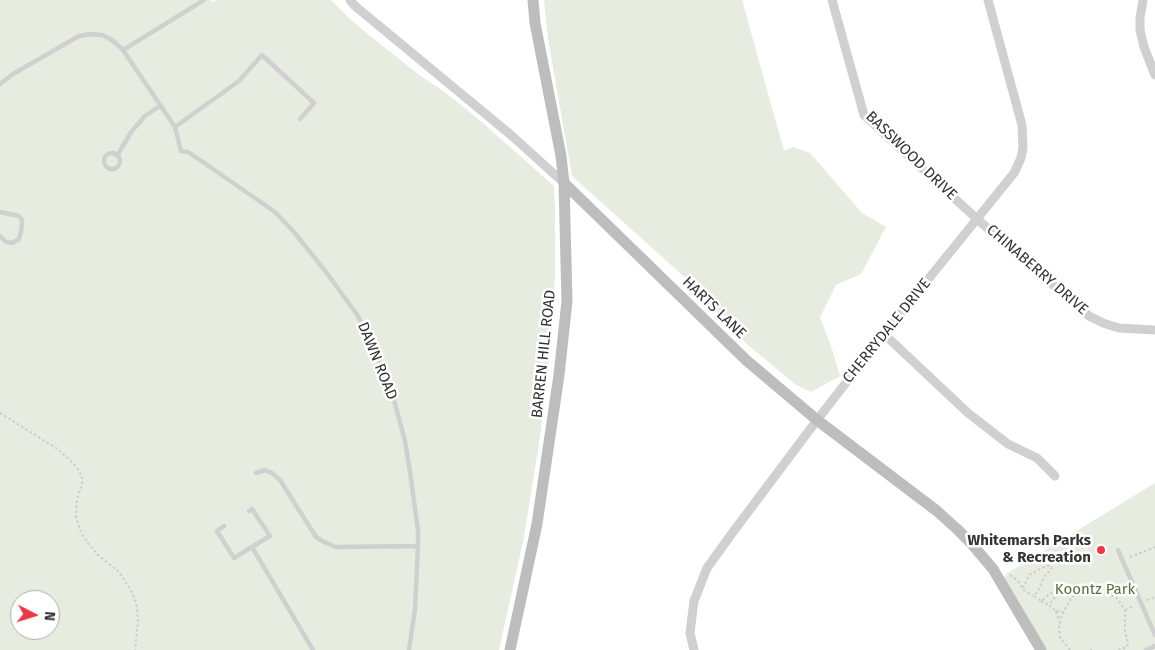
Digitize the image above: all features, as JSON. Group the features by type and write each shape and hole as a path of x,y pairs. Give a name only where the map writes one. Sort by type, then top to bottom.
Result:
{"street":[{"name":"HARTS LANE","path":"350,0 511,134 746,360 817,420 937,511 972,543 993,569 1041,650"},
{"name":"BARREN HILL ROAD","path":"510,650 537,524 559,375 567,301 564,183 536,23 534,0"},
{"name":"BASSWOOD DRIVE","path":"832,0 864,115 977,219"},
{"name":"CHERRYDALE DRIVE","path":"694,650 690,633 694,601 707,568 817,420 1014,173 1021,158 1023,148 1022,125 988,0"},
{"path":"1143,0 1140,30 1144,47 1155,75"},
{"name":"CHINABERRY DRIVE","path":"977,219 1089,316 1119,328 1155,330"},
{"path":"884,334 968,413 1008,444 1037,458 1055,476"}],"lane":[{"path":"123,50 204,0"},
{"path":"0,84 79,36 90,34 112,40 123,50 175,127 239,81 262,55 314,103 300,119"},
{"path":"117,156 131,132 145,116 160,106"},
{"name":"DAWN ROAD","path":"175,127 181,151 188,152 275,212 294,232 358,316 380,362 394,400 405,441 418,530 415,609 409,650"},
{"path":"0,212 19,216 22,220 19,239 12,243 6,242 0,236"},
{"path":"256,473 265,470 280,480 316,537 324,542 336,547 418,546"},
{"path":"224,526 217,532 234,558 270,536 252,508 249,511"},
{"path":"252,547 313,650"},
{"path":"1118,550 1155,635"},
{"path":"1146,650 1155,646"}],"path":[{"path":"0,413 56,448 70,460 82,476 82,485 77,498 76,516 81,533 98,554 119,572 132,592 137,607 138,621 135,650"},
{"path":"1123,560 1155,547"},
{"path":"1022,588 1029,575 1046,566 1050,566 1052,568 1044,577 1034,596"},
{"path":"1006,571 1018,581 1024,590 1056,611 1060,622"},
{"path":"1041,601 1056,590 1057,594 1049,605"},
{"path":"1070,650 1060,636 1060,622 1063,612 1074,596 1104,594 1116,597 1125,610 1125,631 1128,644 1127,647 1118,650"},
{"path":"1145,601 1155,597"},
{"path":"1125,610 1136,605"},
{"path":"1056,611 1063,612"}],"green space":[{"path":"0,0 211,0 212,2 217,0 331,0 364,31 477,118 554,186 555,275 552,332 540,437 524,537 499,650 0,650"},
{"path":"544,0 742,0 784,151 793,147 810,153 862,213 886,227 861,274 836,285 820,317 840,376 811,392 795,384 742,340 690,282 572,176 548,38"},
{"name":"Koontz Park","path":"1155,483 1155,650 1047,650 1005,579 1006,574"}],"place":[{"name":"Whitemarsh Parks & Recreation","path":"1101,550"}]}
